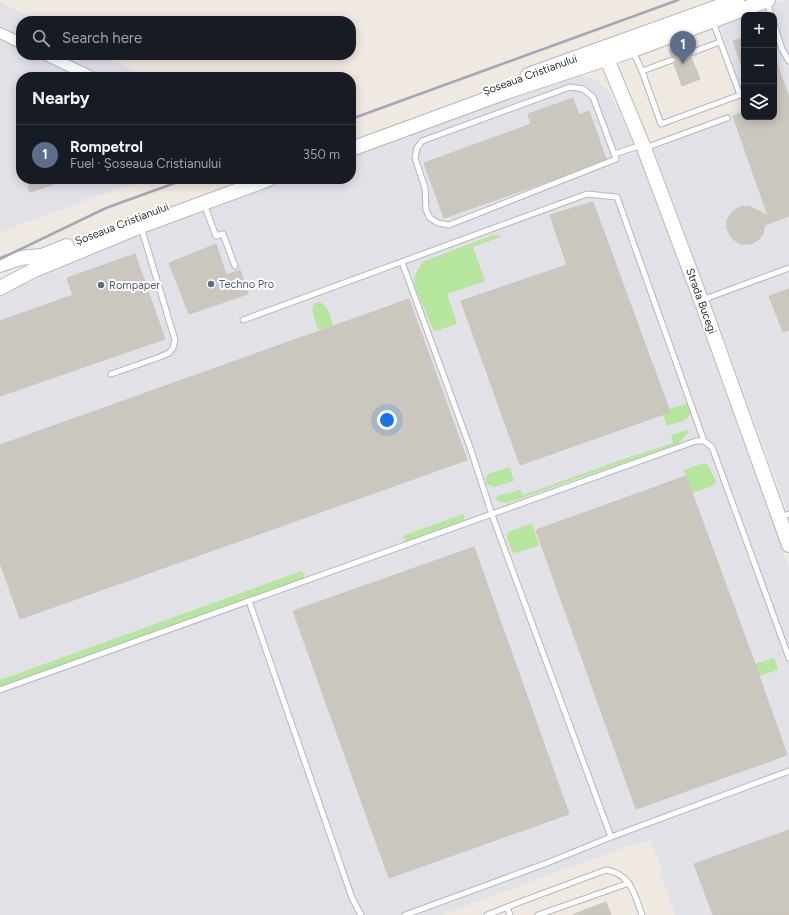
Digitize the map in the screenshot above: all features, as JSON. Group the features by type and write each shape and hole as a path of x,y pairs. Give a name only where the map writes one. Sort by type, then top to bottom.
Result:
{"main road":[{"name":"Șoseaua Cristianului","path":"356,147 509,91 633,50 711,16 737,0"},
{"name":"Șoseaua Cristianului","path":"356,138 711,16 767,0"},
{"name":"Șoseaua Cristianului","path":"606,59 608,52 711,16"},
{"name":"Strada Bucegi","path":"606,59 644,146 784,516 789,545"},
{"name":"Șoseaua Cristianului","path":"0,265 20,258 42,256 138,217 228,184"},
{"name":"Șoseaua Cristianului","path":"0,288 32,271 141,226 255,184"},
{"path":"0,277 42,256"}],"street":[{"path":"0,33 16,41"},
{"path":"56,60 82,72"}],"lane":[{"path":"767,0 770,12"},
{"path":"633,50 661,124 740,95 711,16"},
{"path":"777,33 782,49 789,61"},
{"path":"690,53 720,42"},
{"path":"642,71 672,60"},
{"path":"570,87 583,89 593,97 614,154 616,159 449,225 438,224 430,218 426,210 425,188 416,158 417,148 422,141 570,87"},
{"path":"614,154 644,146 727,118"},
{"path":"243,320 587,194 617,197 704,442"},
{"path":"204,203 216,236 224,234 235,266"},
{"path":"111,374 168,353 173,348 175,340 141,226"},
{"path":"402,262 471,450 492,515 611,837"},
{"path":"701,300 789,268"},
{"path":"0,690 696,441 704,442 712,447 789,658"},
{"path":"249,601 352,898 361,915"},
{"path":"405,915 547,864 611,837 789,771"},
{"path":"487,915 606,870 613,871 627,880 642,915"},
{"path":"538,915 629,883"},
{"path":"507,907 510,915"}],"shaded area":[{"path":"789,0 789,515 651,142 741,108 741,120 777,120 777,12 751,12"},
{"path":"0,2 28,16 16,16 16,60 114,60 137,72 16,72 16,184 130,184 0,232"},
{"path":"741,15 741,85 719,23"},
{"path":"574,75 596,79 610,93 642,161 789,568 789,915 676,915 659,871 662,869 650,840 622,848 441,915 0,915 0,298 22,285 130,238 210,206 272,184 356,184 356,154"}],"green space":[{"path":"493,235 503,236 473,247 485,281 447,294 457,324 435,331 415,287 414,278 422,262"},
{"path":"319,302 327,309 333,326 318,330 312,310 314,303"},
{"path":"689,403 691,409 689,417 667,426 663,415 670,412 669,409"},
{"path":"687,430 688,433 678,444 507,503 496,499 497,496 520,490 523,495 673,443 671,435"},
{"path":"704,463 708,465 716,481 713,486 692,493 684,470"},
{"path":"510,467 514,481 494,487 486,483 488,474"},
{"path":"463,514 465,520 407,541 404,539 403,536"},
{"path":"532,523 539,545 517,553 512,552 507,537 508,532"},
{"path":"302,571 305,579 0,689 0,680"},
{"path":"774,658 778,670 759,676 755,664"}],"building":[{"path":"741,39 741,63 733,41"},
{"path":"687,44 689,49 686,54 691,57 700,79 682,86 674,64 676,59 671,56 669,50"},
{"path":"777,64 789,97 789,216 765,225 763,234 758,240 751,244 738,243 731,237 727,229 727,220 732,212 739,207 749,206 768,216 733,116 741,113 741,120 777,120"},
{"path":"573,98 579,115 589,111 606,159 558,178 444,218 424,163 531,124 528,114"},
{"path":"31,184 55,184 30,192 28,186"},
{"path":"593,202 670,412 520,465 461,301 567,265 550,215"},
{"name":"Techno Pro","path":"216,244 226,275 240,270 248,294 189,314 169,263"},
{"path":"135,254 165,339 0,396 0,321 73,295 67,278"},
{"path":"789,289 789,330 783,332 769,296"},
{"path":"409,299 467,460 20,619 0,563 0,445"},
{"path":"686,476 787,755 636,809 536,530"},
{"path":"474,547 569,814 389,878 293,611"},
{"path":"789,830 789,915 713,915 694,864"},
{"path":"606,902 611,915 574,915 574,914"}],"railway":[{"path":"356,117 678,0"},
{"path":"0,259 106,208 172,184"}],"place":[{"name":"Rompetrol","path":"683,64"},
{"name":"Techno Pro","path":"211,284"},
{"name":"Rompaper","path":"101,285"}]}
